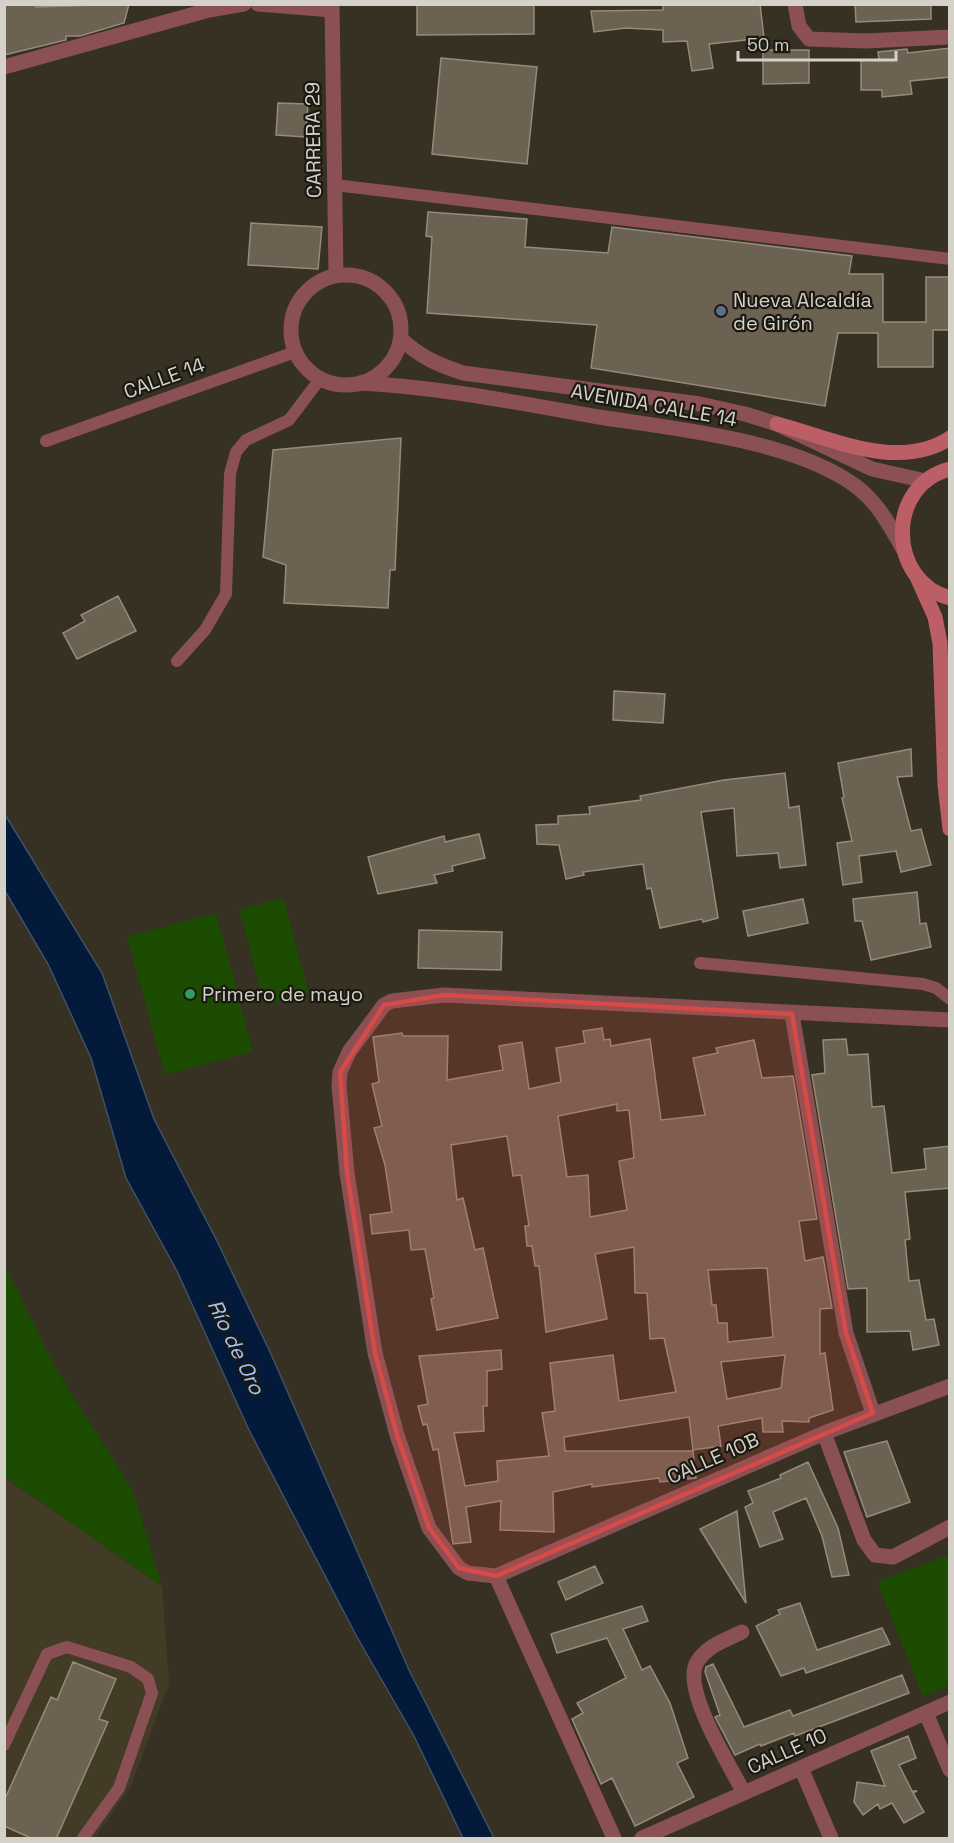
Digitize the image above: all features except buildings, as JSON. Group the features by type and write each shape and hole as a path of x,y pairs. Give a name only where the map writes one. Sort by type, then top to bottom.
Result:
{"main road":[{"path":"777,424 868,449 903,454 926,450 950,438"},
{"path":"948,468 926,481 915,492 902,519 903,549 934,617 940,643 945,785 950,829"},
{"path":"917,577 929,588 950,598"}],"street":[{"path":"4,67 210,10 244,4"},
{"path":"258,4 332,7"},
{"path":"795,4 799,26 809,39 865,41 950,37"},
{"name":"CARRERA 29","path":"332,7 336,275"},
{"path":"336,275 354,275 371,280 385,290 396,305 401,321 401,339 396,354 387,368 374,378 359,383 339,385 320,379 305,368 295,352 290,333 293,313 302,295 317,282 336,275"},
{"name":"AVENIDA CALLE 14","path":"401,339 417,354 437,365 463,373 700,404 777,424 872,469 926,481"},
{"name":"AVENIDA CALLE 14","path":"359,383 460,393 729,439 789,454 856,486 876,504 903,549"},
{"path":"614,1839 496,1576 468,1573 459,1568 437,1542 429,1528 397,1435 375,1353 348,1173 339,1072 349,1052 384,1005 392,1001 444,995 792,1014 950,1020"},
{"path":"792,1014 846,1333 873,1413"},
{"name":"CALLE 10B","path":"496,1576 824,1433 950,1386"},
{"path":"824,1433 864,1540 875,1555 892,1557 950,1527"},
{"path":"742,1632 710,1647 696,1664 693,1678 698,1700 744,1793"},
{"name":"CALLE 10","path":"642,1839 950,1702"},
{"path":"926,1713 950,1770"},
{"path":"801,1768 831,1839"}],"lane":[{"path":"335,185 950,259"},
{"name":"CALLE 14","path":"46,441 295,352"},
{"path":"177,661 205,630 226,594 230,474 236,452 246,440 289,420 320,379"},
{"path":"700,963 923,984 936,988 950,999"},
{"path":"4,1745 47,1654 67,1647 131,1667 148,1679 152,1693 119,1788 83,1839"}],"highlighted area":[{"path":"444,995 792,1014 846,1333 873,1413 496,1576 459,1568 429,1528 397,1435 375,1353 347,1173 340,1072 384,1005"}],"shaded area":[{"path":"4,1477 162,1586 169,1683 131,1786 95,1838 5,1838"}],"green space":[{"path":"283,898 309,993 265,1005 239,910"},
{"name":"Primero de mayo","path":"216,913 253,1051 165,1075 127,937"},
{"path":"4,1271 9,1274 56,1369 132,1489 162,1586 5,1477"},
{"path":"949,1555 949,1686 923,1696 877,1582"}],"water":[{"name":"Río de Oro","path":"4,813 102,973 154,1119 217,1241 271,1354 409,1670 494,1838 463,1838 414,1736 357,1637 249,1430 177,1271 126,1178 91,1058 48,964 5,891"}],"place":[{"name":"Nueva Alcaldía de Girón","path":"721,311"},
{"name":"Primero de mayo","path":"190,994"}]}
